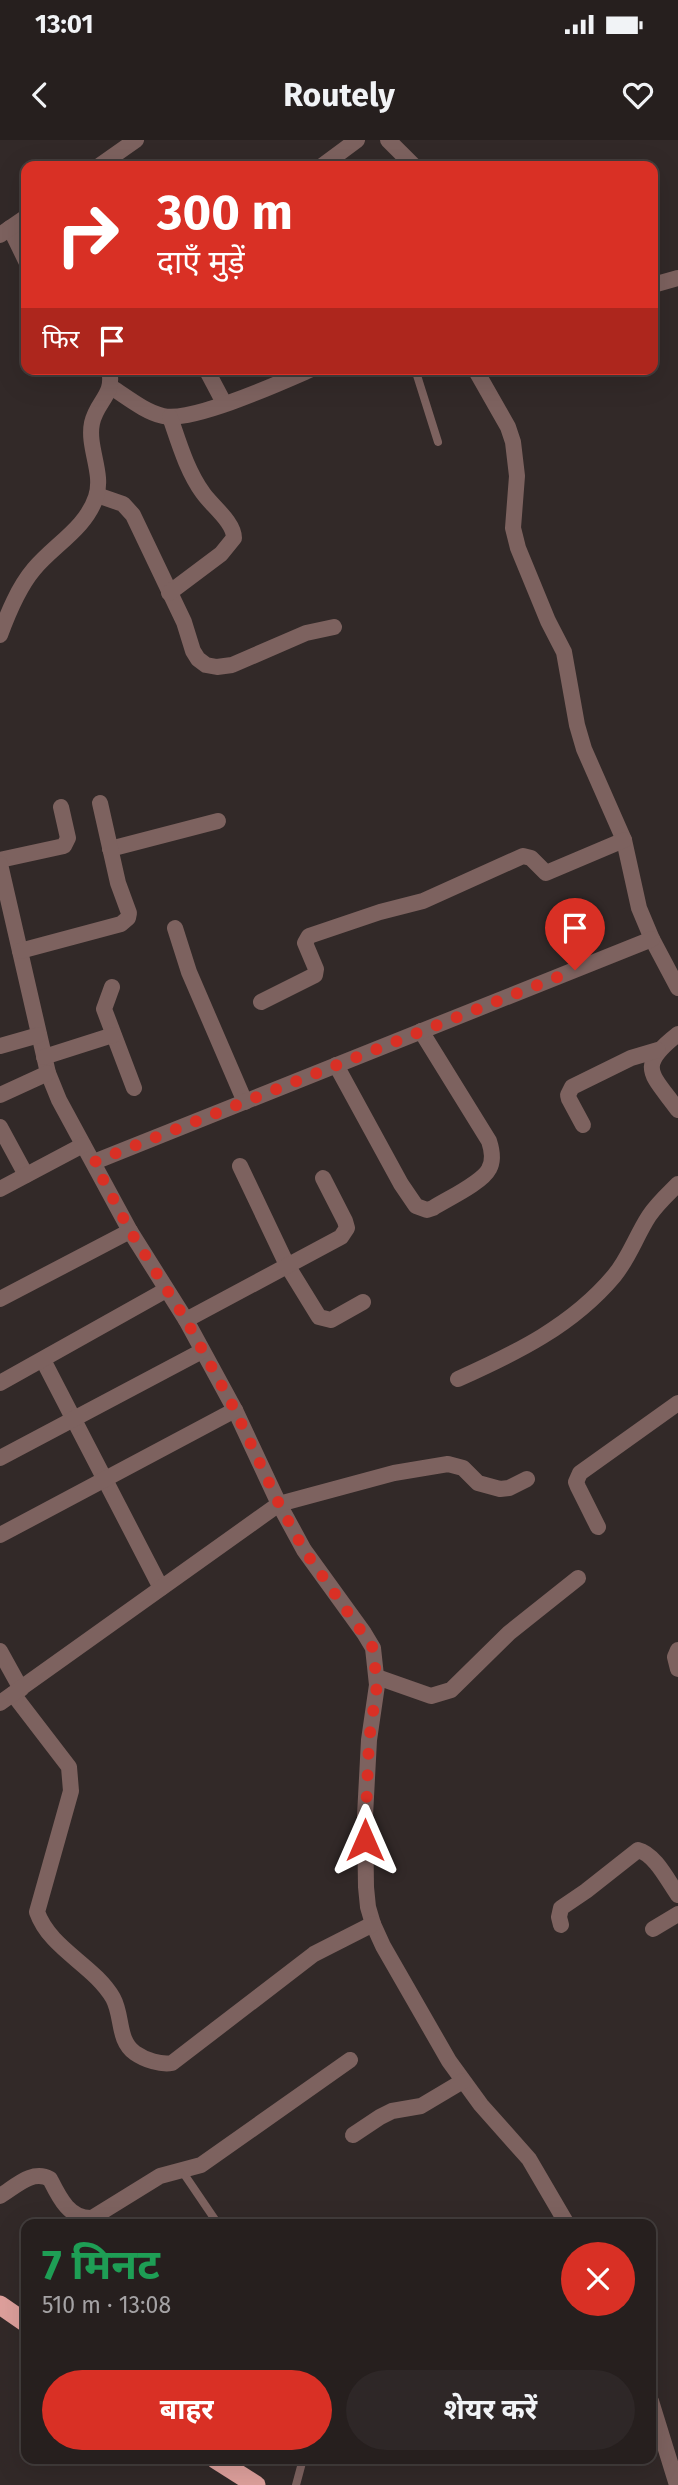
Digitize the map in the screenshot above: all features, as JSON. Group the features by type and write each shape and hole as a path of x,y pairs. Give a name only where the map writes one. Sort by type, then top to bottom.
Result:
{"highway":[{"path":"0,2305 21,2320"},
{"path":"223,2464 256,2485"}],"street":[{"path":"106,161 136,140"},
{"path":"329,161 357,140"},
{"path":"388,140 409,161"},
{"path":"21,221 5,232 21,254"},
{"path":"658,284 678,278"},
{"path":"0,635 17,596 31,573 82,521 97,495 98,477 92,421 111,387 110,375"},
{"path":"209,375 223,403"},
{"path":"111,387 153,413 170,417 202,412 296,375"},
{"path":"478,375 508,427 513,442 517,476 513,528 518,548 564,652 584,749 624,840 639,908 678,988"},
{"path":"169,593 221,554 234,538 231,526 213,507 190,471 170,417"},
{"path":"97,495 115,500 128,508 184,622 193,651 206,665 232,665 306,633 334,627"},
{"path":"20,951 125,921 129,913 118,884 100,803"},
{"path":"61,807 68,838 64,846 1,870 6,918 20,951 46,1065 59,1100 130,1231 186,1320 235,1410 304,1550 373,1648 377,1677 369,1740 365,1816 366,1887 373,1924 383,1947 449,2061 481,2105 529,2160 564,2219"},
{"path":"110,849 218,821"},
{"path":"261,1002 315,975 316,969 305,943 309,936 370,915 423,901 523,856 531,858 546,873 624,840"},
{"path":"175,928 189,972 245,1102"},
{"path":"94,1162 652,939"},
{"path":"112,987 104,1009 134,1088"},
{"path":"336,1066 401,1184 416,1206 427,1210 433,1208 483,1176 490,1168 492,1150 421,1031"},
{"path":"583,1125 569,1099 572,1087 631,1058 658,1050 678,1034"},
{"path":"0,1046 39,1035"},
{"path":"0,1095 46,1065 113,1035"},
{"path":"658,1050 651,1067 654,1077 678,1111"},
{"path":"0,1126 26,1175"},
{"path":"0,1189 83,1145"},
{"path":"240,1166 287,1265 314,1310 324,1320 331,1320 363,1302"},
{"path":"186,1320 341,1237 347,1228 345,1221 323,1178"},
{"path":"458,1379 534,1343 585,1305 614,1276 631,1253 650,1213 678,1184"},
{"path":"0,1299 130,1231"},
{"path":"0,1383 166,1290"},
{"path":"0,1458 202,1351"},
{"path":"43,1360 161,1588"},
{"path":"598,1527 576,1482 580,1472 678,1404"},
{"path":"0,1535 235,1410"},
{"path":"11,1695 279,1504 394,1473 448,1464 463,1468 478,1483 500,1489 509,1488 527,1479"},
{"path":"377,1677 431,1696 451,1690 509,1633 578,1578"},
{"path":"678,1650 675,1657 678,1669"},
{"path":"0,1651 11,1695 69,1767 72,1777 71,1791 37,1912 44,1928 113,1998 123,2036 135,2053 159,2063 172,2063 314,1954 373,1924"},
{"path":"561,1926 561,1908 638,1850 651,1858 678,1895"},
{"path":"653,1929 678,1914"},
{"path":"0,2196 38,2174 50,2179 68,2208 81,2218 92,2218 152,2181 201,2165 350,2060"},
{"path":"353,2135 392,2111 421,2106 463,2081"},
{"path":"656,2417 677,2482"}],"lane":[{"path":"417,375 438,442"},
{"path":"182,2171 215,2219"},
{"path":"296,2485 302,2464"}],"route":[{"path":"365,1840 369,1740 377,1685 373,1648 304,1550 235,1410 186,1320 130,1231 94,1162 575,970"}]}
